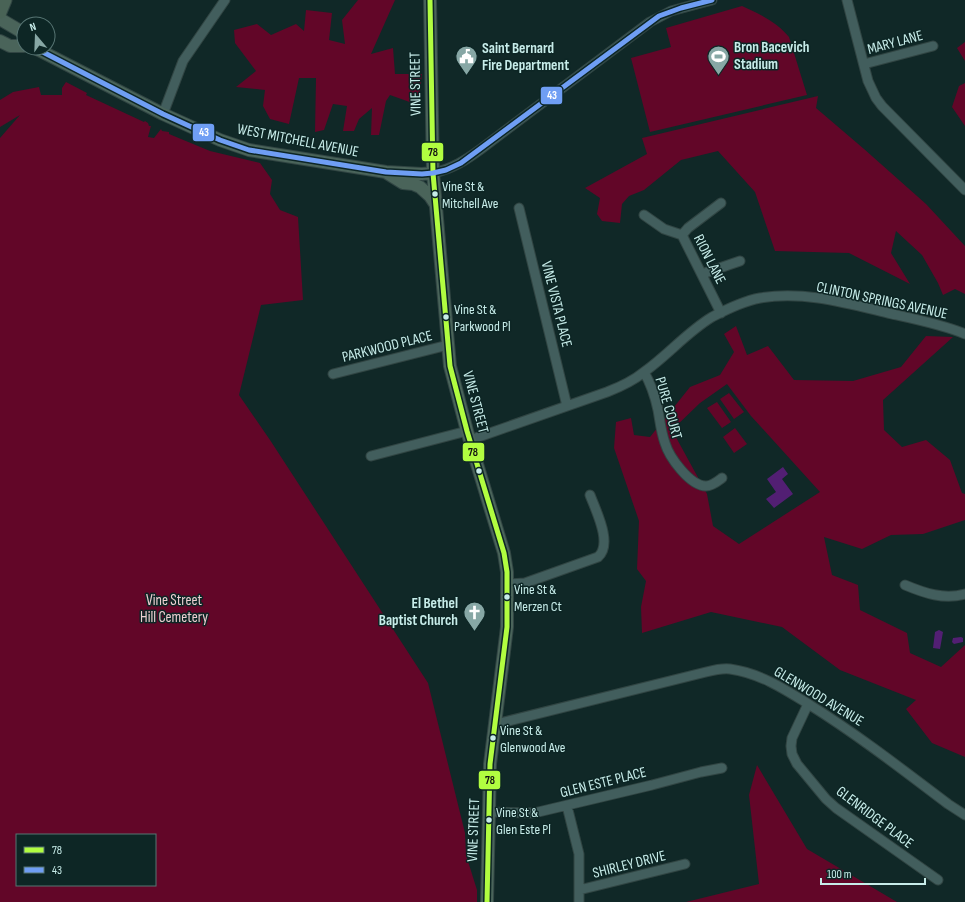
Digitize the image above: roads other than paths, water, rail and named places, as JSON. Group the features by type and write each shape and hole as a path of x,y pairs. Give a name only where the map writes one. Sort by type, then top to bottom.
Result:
{"highway":[{"path":"0,12 5,0"}],"main road":[{"name":"VINE STREET","path":"430,0 433,173 450,366 468,436 504,553 507,572 506,584 508,627 490,764 487,902"},
{"path":"0,18 16,28"},
{"path":"0,41 10,46 16,46"},
{"name":"WEST MITCHELL AVENUE","path":"51,56 163,114 220,140 249,150 386,172 422,174 433,173"},
{"path":"386,172 403,183 413,184 420,187 430,196 436,205"}],"street":[{"path":"163,114 183,61 225,0"},
{"path":"433,173 456,166 481,149 650,22 693,2 712,0"},
{"path":"847,0 871,90 882,106 965,190"},
{"name":"MARY LANE","path":"864,64 934,46"},
{"path":"682,235 688,228 720,203"},
{"name":"VINE VISTA PLACE","path":"519,208 567,406"},
{"name":"RION LANE","path":"644,216 664,230 682,235 721,312"},
{"path":"702,274 740,261"},
{"name":"CLINTON SPRINGS AVENUE","path":"370,456 468,436 567,406 607,392 626,384 644,372 687,335 721,312 752,300 790,296 844,302 965,334"},
{"name":"PARKWOOD PLACE","path":"333,374 448,344"},
{"name":"PURE COURT","path":"644,372 650,382 654,395 665,444 674,461 689,478 698,484 706,486 715,484 722,478"},
{"path":"506,584 525,583 600,556 605,539 590,495"},
{"path":"905,585 930,595 946,596 965,594"},
{"name":"GLENWOOD AVENUE","path":"496,724 706,672 729,669 757,676 792,693 854,733 948,804 965,815"},
{"name":"GLENRIDGE PLACE","path":"808,704 792,738 792,754 796,764 826,799 836,808 938,880"},
{"name":"GLEN ESTE PLACE","path":"489,812 534,813 722,768"},
{"path":"567,806 579,854 579,902"},
{"name":"SHIRLEY DRIVE","path":"579,890 685,864"}],"place":[{"name":"Saint Bernard Fire Department","path":"467,76"},
{"name":"Bron Bacevich Stadium","path":"718,76"},
{"name":"Vine St & Mitchell Ave","path":"435,194"},
{"name":"Vine St & Parkwood Pl","path":"446,317"},
{"name":"Vine St & Merzen Ct","path":"507,597"},
{"name":"El Bethel Baptist Church","path":"474,632"},
{"name":"Vine St & Glenwood Ave","path":"493,738"},
{"name":"Vine St & Glen Este Pl","path":"489,820"}],"park label":[{"name":"Vine Street Hill Cemetery","path":"174,608"}]}
